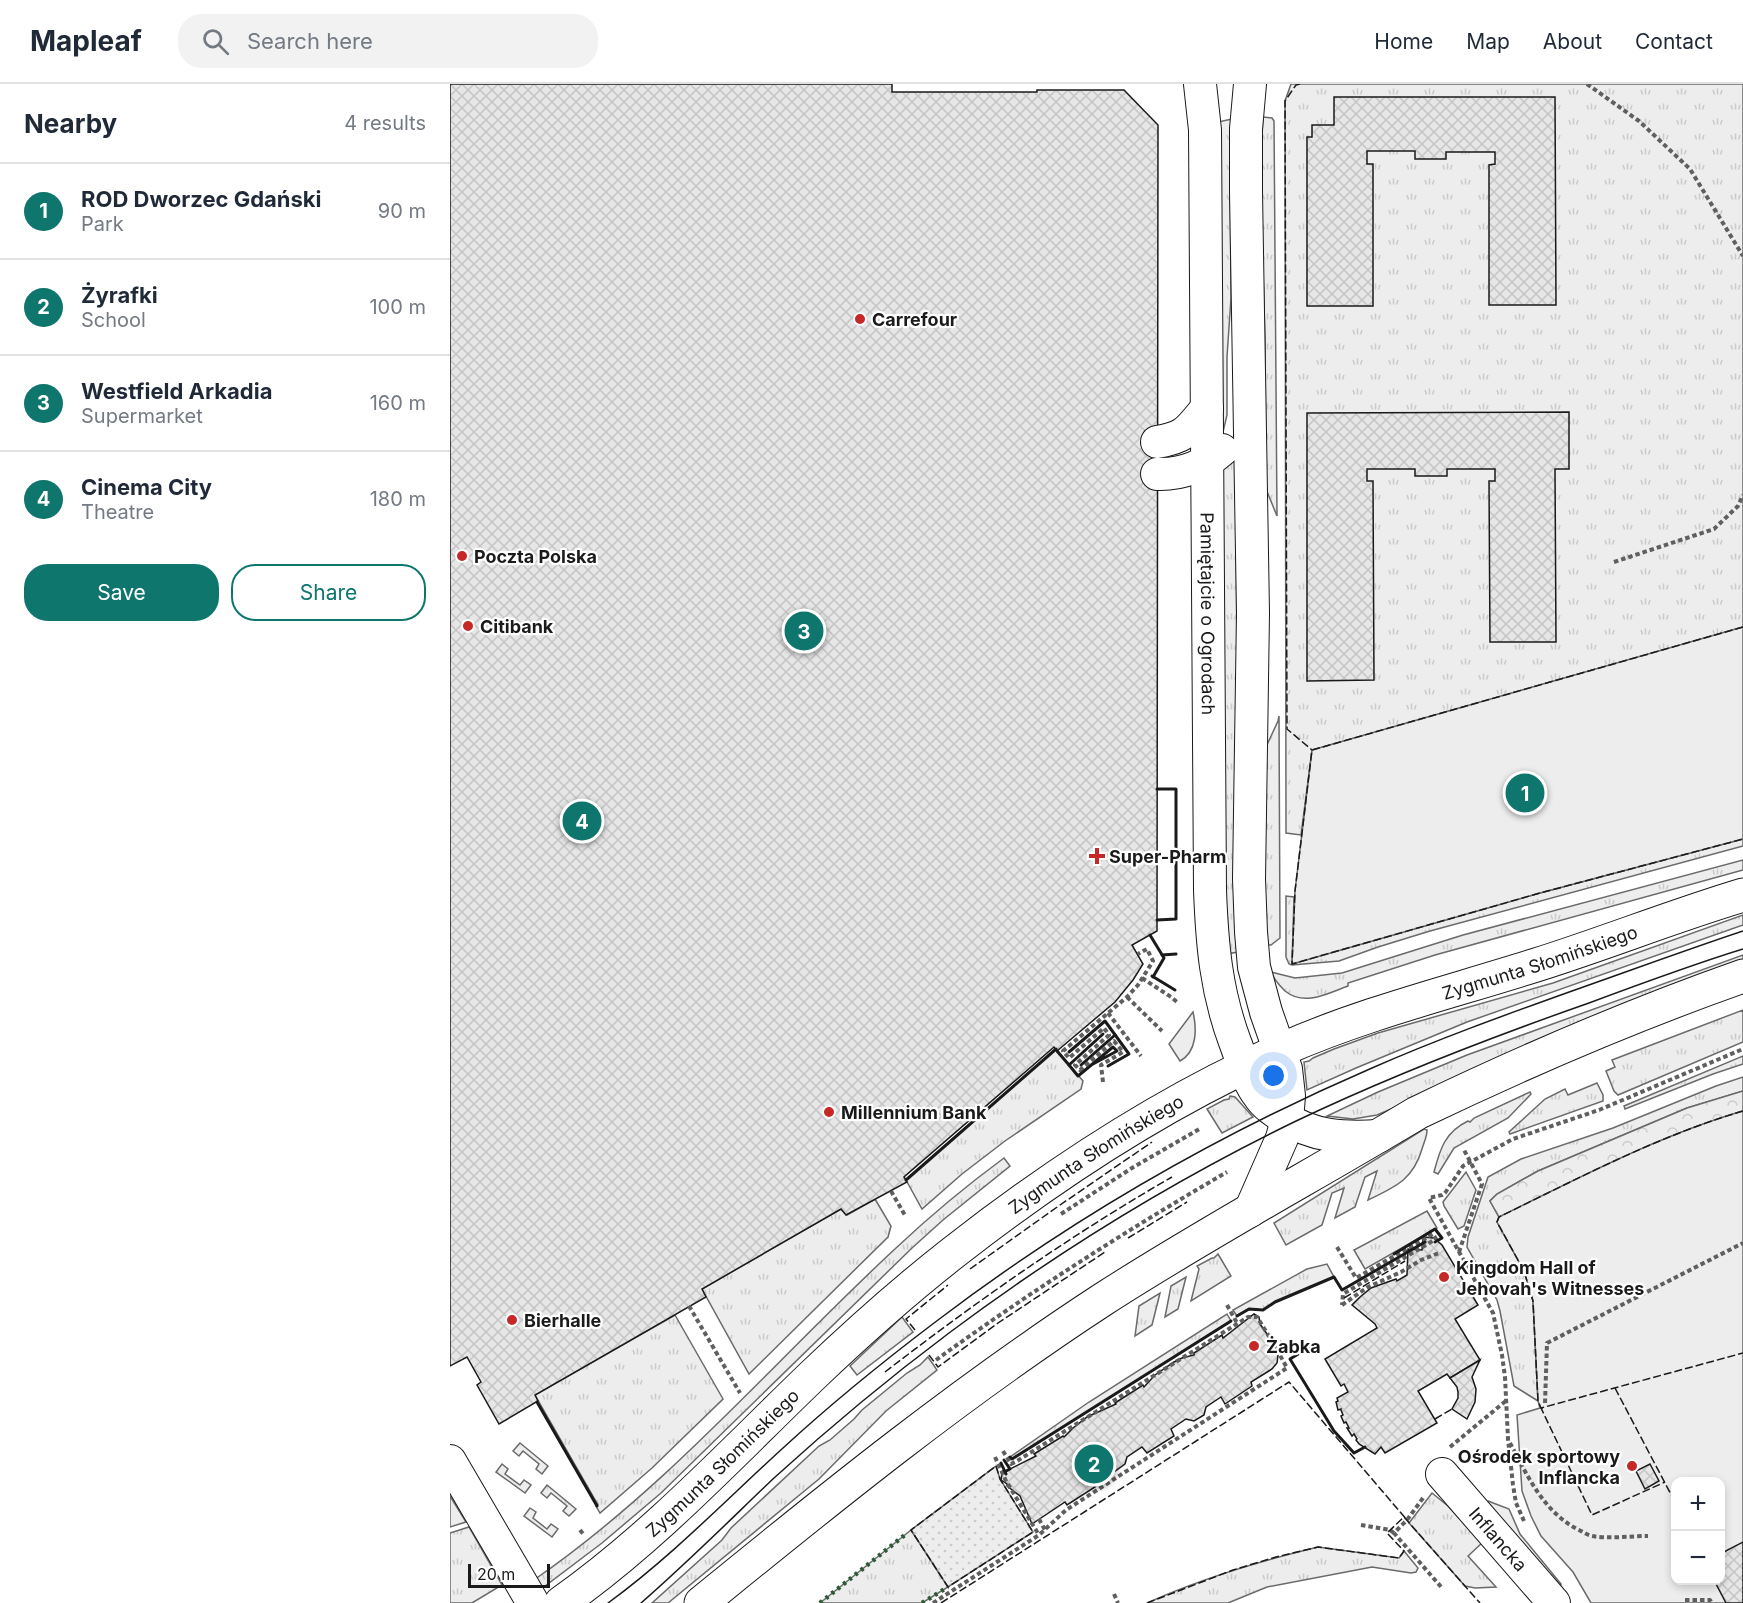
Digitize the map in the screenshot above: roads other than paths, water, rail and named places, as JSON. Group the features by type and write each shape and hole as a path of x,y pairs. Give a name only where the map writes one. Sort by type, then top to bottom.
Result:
{"main road":[{"name":"Zygmunta Słomińskiego","path":"561,1603 659,1524 839,1351 925,1275 1050,1181 1102,1147 1184,1098 1279,1050 1320,1033 1384,1010 1563,957 1743,895"},
{"path":"701,1603 877,1461 1014,1359 1192,1244 1417,1113 1524,1063 1641,1014 1743,976"}],"street":[{"name":"Pamiętajcie o Ogrodach","path":"1200,84 1204,130 1210,890 1215,968 1229,1026 1244,1067 1259,1097 1287,1120 1304,1129 1333,1136 1379,1136"},
{"path":"1250,84 1246,129 1253,613 1250,924 1254,967 1288,1083 1289,1096 1287,1120 1282,1138 1250,1212"},
{"path":"1157,474 1170,475 1207,462 1226,445 1249,406"},
{"path":"1157,442 1183,435 1207,408"},
{"path":"450,1461 533,1603"},
{"name":"Inflancka","path":"1444,1463 1554,1603"}],"tram line":[{"path":"608,1603 676,1547 821,1414 898,1350 1040,1247 1147,1181 1258,1121 1397,1057 1522,1009 1743,931"},
{"path":"641,1603 795,1459 904,1367 1031,1274 1160,1193 1294,1122 1403,1073 1514,1030 1743,949"}],"place":[{"name":"Carrefour","path":"860,319"},
{"name":"Poczta Polska","path":"462,556"},
{"name":"Citibank","path":"468,626"},
{"name":"Westfield Arkadia","path":"804,631"},
{"name":"ROD Dworzec Gdański","path":"1525,793"},
{"name":"Cinema City","path":"582,821"},
{"name":"Super-Pharm","path":"1097,856"},
{"name":"Millennium Bank","path":"829,1112"},
{"name":"Kingdom Hall of Jehovah's Witnesses","path":"1444,1277"},
{"name":"Bierhalle","path":"512,1320"},
{"name":"Żabka","path":"1254,1346"},
{"name":"Żyrafki","path":"1094,1464"},
{"name":"Ośrodek sportowy Inflancka","path":"1632,1466"}]}
